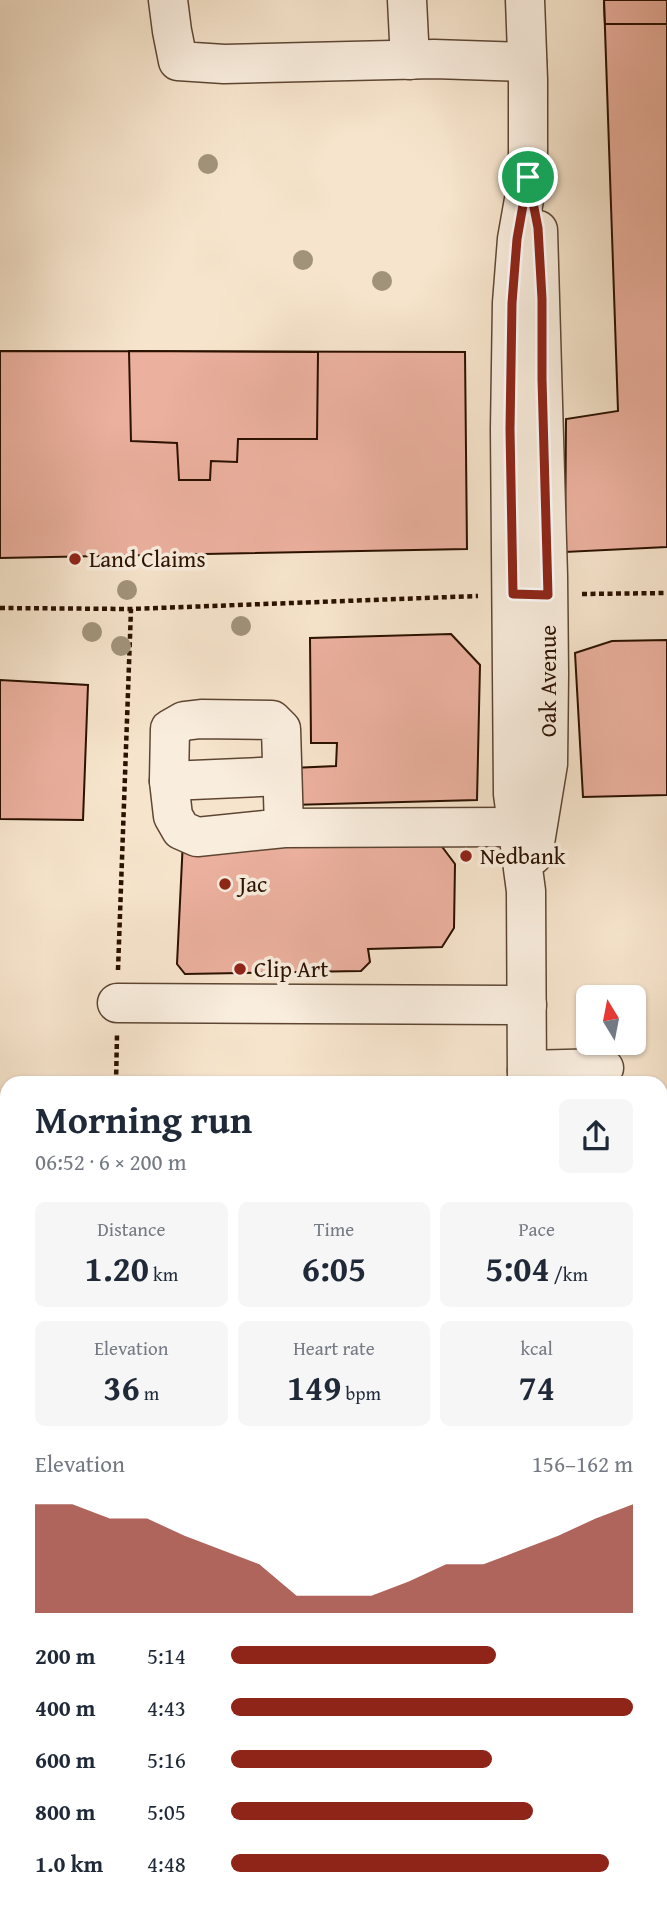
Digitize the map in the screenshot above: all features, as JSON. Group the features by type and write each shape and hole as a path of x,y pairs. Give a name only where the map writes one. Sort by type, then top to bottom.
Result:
{"street":[{"path":"168,0 178,61 233,64 434,59 527,62"},
{"path":"405,0 410,60"},
{"name":"Oak Avenue","path":"525,0 528,177 540,251 531,595 513,794 526,891 527,1076"},
{"name":"Oak Avenue","path":"526,891 548,764 531,595"},
{"path":"284,828 281,729 272,720 201,719 184,721 170,729 169,780 173,816 181,830 197,837 284,828 518,827"},
{"path":"169,780 282,776"},
{"path":"117,1003 527,1005"},
{"path":"527,1076 604,1068"}],"path":[{"path":"0,608 131,609 667,593"},
{"path":"116,1076 131,609"}],"building":[{"path":"604,0 667,0 667,547 565,552 566,419 618,411"},
{"path":"604,0 667,0 667,24 605,24"},
{"path":"0,351 465,352 467,549 0,558"},
{"path":"129,351 318,352 317,439 238,439 237,462 211,461 210,480 179,480 177,443 131,441"},
{"path":"451,634 480,665 477,800 291,805 292,768 336,766 337,743 311,743 310,638"},
{"path":"667,640 667,795 583,797 575,653 612,641"},
{"path":"0,680 88,685 83,820 0,819"},
{"path":"183,840 437,840 455,864 454,928 442,947 368,949 370,962 361,971 185,974 177,964"}],"place":[{"name":"Land Claims","path":"75,559"},
{"name":"Nedbank","path":"466,856"},
{"name":"Jac","path":"225,884"},
{"name":"Clip Art","path":"240,969"}],"route":[{"path":"528,177 538,228 542,299 548,595 513,594 510,429 512,303 517,239 528,177"}]}
